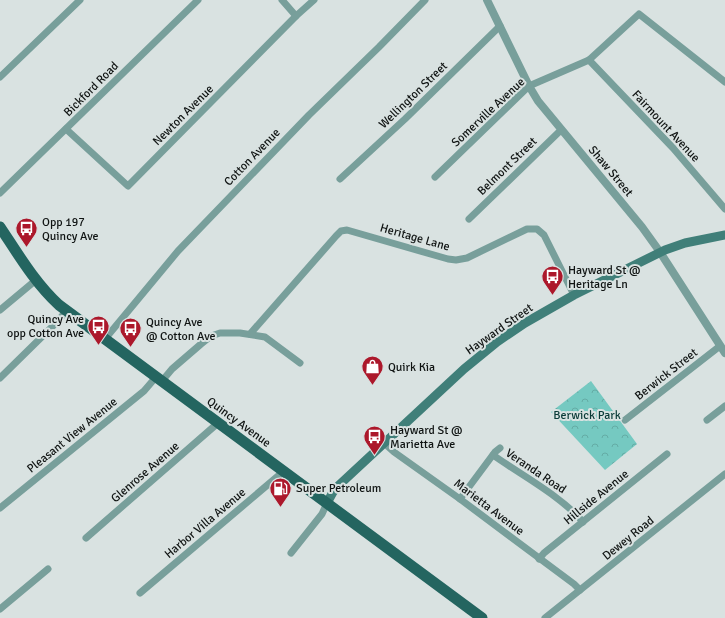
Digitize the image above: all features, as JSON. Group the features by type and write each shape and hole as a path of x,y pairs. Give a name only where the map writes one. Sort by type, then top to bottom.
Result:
{"main road":[{"name":"Quincy Avenue","path":"0,227 36,280 50,296 67,310 482,618"},
{"name":"Hayward Street","path":"327,503 338,486 457,375 484,352 525,323 574,295 660,252 685,243 725,235"}],"street":[{"path":"0,77 80,0"},
{"name":"Bickford Road","path":"0,193 198,0"},
{"path":"282,0 296,16"},
{"name":"Newton Avenue","path":"66,129 128,186 296,16 314,0"},
{"name":"Cotton Avenue","path":"106,339 178,251 309,115 425,0"},
{"name":"Shaw Street","path":"487,0 529,86 538,101 642,227 660,252 725,353"},
{"name":"Somerville Avenue","path":"435,177 529,86 589,60 639,14 725,82"},
{"name":"Wellington Street","path":"340,179 405,119 500,26"},
{"name":"Fairmount Avenue","path":"589,60 674,148 725,210"},
{"name":"Belmont Street","path":"469,219 561,130"},
{"name":"Heritage Lane","path":"250,334 336,236 347,230 456,260 467,258 528,229 537,229 544,235 574,295"},
{"path":"0,310 36,280"},
{"path":"0,378 58,321 67,310"},
{"name":"Pleasant View Avenue","path":"0,508 172,370 211,336 228,332 264,337 300,364"},
{"name":"Berwick Street","path":"625,420 720,346"},
{"path":"707,420 725,406"},
{"name":"Glenrose Avenue","path":"86,538 218,423"},
{"name":"Marietta Avenue","path":"384,443 580,590"},
{"name":"Veranda Road","path":"460,499 500,448"},
{"name":"Hillside Avenue","path":"539,558 667,454"},
{"name":"Veranda Road","path":"493,455 562,502 575,512 583,522"},
{"name":"Harbor Villa Avenue","path":"140,593 284,471"},
{"name":"Dewey Road","path":"545,618 725,474"},
{"path":"291,553 322,514 327,503"},
{"path":"0,609 48,569"}],"green space":[{"name":"Berwick Park","path":"591,381 637,444 605,470 551,412"}],"place":[{"name":"Opp 197 Quincy Ave","path":"26,248"},
{"name":"Hayward St @ Heritage Ln","path":"553,296"},
{"name":"Quincy Ave opp Cotton Ave","path":"99,346"},
{"name":"Quincy Ave @ Cotton Ave","path":"130,348"},
{"name":"Quirk Kia","path":"372,386"},
{"name":"Hayward St @ Marietta Ave","path":"374,456"},
{"name":"Super Petroleum","path":"280,508"}]}
